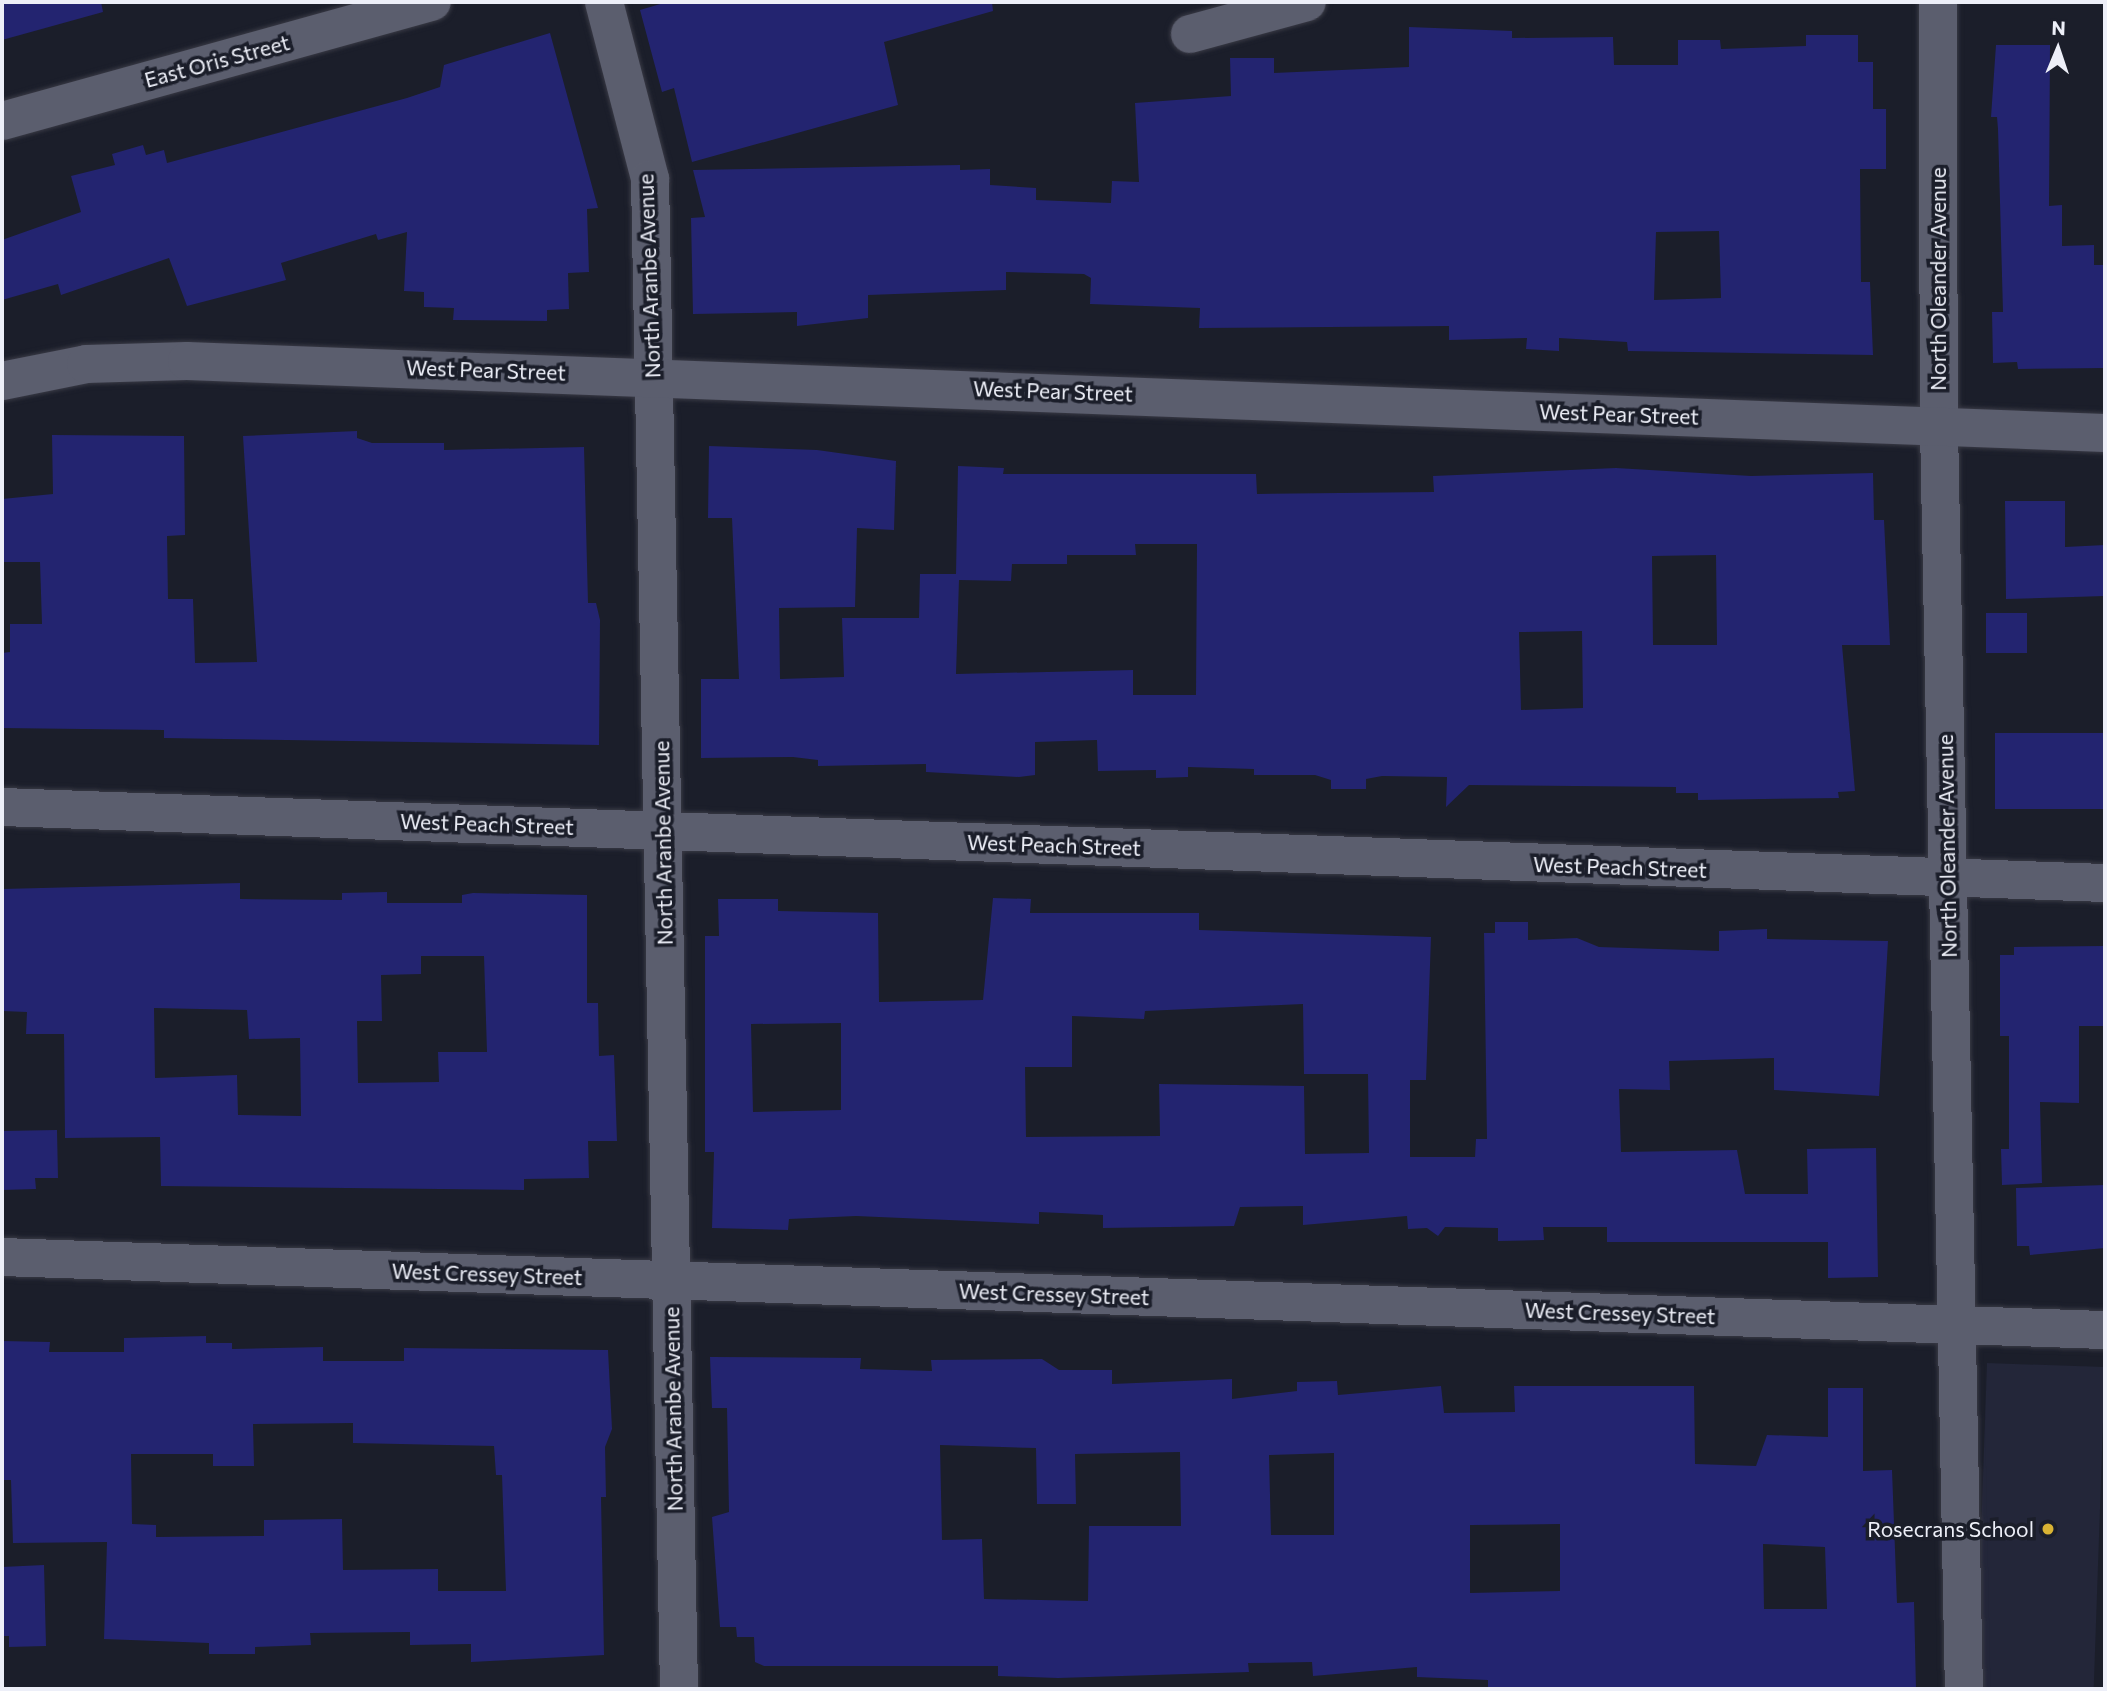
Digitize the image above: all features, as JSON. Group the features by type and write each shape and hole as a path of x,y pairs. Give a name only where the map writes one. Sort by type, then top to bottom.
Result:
{"street":[{"name":"East Oris Street","path":"2,121 432,2"},
{"name":"North Aranbe Avenue","path":"604,2 650,179 679,1689"},
{"path":"1190,34 1307,2"},
{"name":"North Oleander Avenue","path":"1938,2 1939,427 1959,1325 1964,1689"},
{"name":"West Pear Street","path":"2,381 86,364 187,361 653,374 2105,433"},
{"name":"West Peach Street","path":"2,807 1947,880 2105,883"},
{"name":"West Cressey Street","path":"2,1257 2105,1330"}],"shaded area":[{"name":"Rosecrans School","path":"1987,1363 2105,1367 2094,1689 1976,1689"}],"building":[{"path":"2,2 101,2 103,12 2,40"},
{"path":"667,2 992,2 993,11 884,42 898,105 692,162 674,88 662,92 640,10"},
{"path":"1409,27 1512,31 1512,38 1613,37 1614,65 1678,65 1678,40 1720,40 1721,49 1806,46 1806,35 1858,35 1858,62 1873,62 1873,109 1886,109 1886,169 1860,169 1861,282 1870,282 1873,355 1628,351 1627,342 1559,338 1559,351 1526,349 1527,338 1449,340 1449,326 1199,328 1200,308 1090,304 1091,278 1084,274 1006,272 1006,290 868,295 868,318 797,326 797,312 693,314 691,218 705,217 693,170 960,165 960,170 990,169 990,185 1036,188 1036,200 1111,203 1112,181 1139,182 1135,103 1231,96 1230,58 1274,58 1274,73 1409,67","holes":["1719,231 1721,298 1654,300 1656,232"]},
{"path":"550,33 598,208 587,209 589,272 568,273 569,309 547,310 547,321 453,320 454,308 424,307 424,292 404,291 407,232 378,240 376,234 281,263 286,280 187,306 169,258 61,295 58,284 2,300 2,240 81,212 71,176 115,165 112,154 143,145 146,155 164,150 167,163 407,98 440,87 444,65"},
{"path":"1996,45 2050,45 2049,206 2062,205 2062,246 2094,245 2094,265 2105,265 2105,368 2018,369 2017,362 1993,363 1992,312 2003,312 1998,129 1997,117 1991,117"},
{"path":"357,431 357,438 372,443 444,443 444,450 584,447 588,603 596,603 600,620 599,745 164,738 164,730 2,728 2,653 10,652 10,624 42,624 40,562 2,562 2,499 53,494 52,435 184,436 185,535 167,536 168,599 193,599 195,663 257,662 243,436"},
{"path":"709,446 817,450 896,461 894,530 857,528 855,607 779,608 780,679 844,677 842,618 919,618 920,574 956,574 958,466 1004,468 1003,474 1256,474 1257,494 1434,492 1433,476 1616,468 1751,476 1873,473 1874,520 1884,520 1890,645 1842,645 1855,791 1838,792 1839,798 1698,800 1698,793 1676,793 1676,787 1469,785 1446,807 1447,777 1382,776 1366,779 1366,789 1331,789 1331,780 1315,775 1254,775 1254,769 1188,767 1188,777 1156,778 1156,770 1098,771 1097,740 1035,742 1035,775 1019,777 926,772 926,764 818,766 818,760 793,757 701,758 701,679 739,679 732,518 708,518","holes":["1135,544 1197,544 1196,695 1133,695 1133,670 956,674 959,580 1011,581 1012,564 1067,564 1067,555 1136,555","1716,555 1717,645 1653,645 1652,556","1582,631 1583,708 1521,710 1519,632"]},
{"path":"2005,501 2065,501 2065,547 2105,545 2105,596 2006,599"},
{"path":"1986,613 2027,613 2027,653 1986,653"},
{"path":"1995,733 2105,733 2105,809 1995,809"},
{"path":"240,883 240,899 342,900 342,893 387,892 387,903 462,903 462,895 473,893 587,895 587,1003 598,1003 599,1056 614,1055 617,1141 588,1141 589,1178 524,1179 524,1190 161,1186 160,1137 65,1138 64,1034 26,1034 27,1012 2,1011 2,889","holes":["421,956 484,956 487,1052 438,1052 439,1082 358,1083 357,1021 382,1021 381,975 421,974","154,1008 247,1010 249,1039 300,1038 301,1116 238,1115 237,1075 155,1078"]},
{"path":"993,898 1031,899 1030,913 1199,913 1199,930 1431,937 1426,1080 1410,1080 1410,1157 1475,1157 1476,1139 1487,1139 1484,933 1495,933 1495,922 1528,922 1528,940 1577,938 1599,947 1719,951 1719,931 1767,929 1767,939 1888,941 1879,1096 1774,1090 1774,1058 1669,1061 1670,1090 1619,1089 1621,1152 1737,1150 1745,1194 1808,1194 1807,1149 1876,1148 1878,1277 1828,1278 1828,1242 1607,1242 1607,1227 1543,1227 1544,1240 1498,1241 1498,1228 1445,1227 1438,1236 1427,1228 1408,1229 1407,1216 1303,1225 1303,1206 1240,1207 1234,1226 1103,1228 1103,1215 1039,1212 1039,1224 856,1216 789,1219 788,1230 712,1228 714,1152 705,1152 705,936 719,936 718,899 778,899 778,911 878,913 879,1002 983,1000","holes":["1303,1004 1304,1074 1368,1074 1369,1153 1305,1154 1304,1086 1159,1084 1160,1136 1026,1137 1025,1067 1072,1067 1072,1016 1144,1019 1145,1011","841,1023 841,1110 753,1112 751,1024"]},
{"path":"2105,946 2105,1026 2079,1026 2079,1103 2040,1102 2042,1183 2002,1185 2001,1149 2009,1149 2009,1036 2000,1036 2000,955 2014,955 2014,947"},
{"path":"57,1130 58,1178 35,1178 36,1189 2,1190 2,1131"},
{"path":"2105,1185 2105,1248 2030,1255 2029,1246 2017,1246 2016,1188"},
{"path":"206,1336 206,1343 232,1343 232,1349 323,1347 323,1361 404,1361 404,1348 608,1350 612,1429 605,1447 606,1497 601,1497 604,1655 471,1662 471,1644 410,1645 410,1632 310,1633 311,1645 255,1647 255,1654 209,1654 209,1643 104,1639 107,1542 13,1543 11,1480 2,1480 2,1341 50,1342 49,1352 124,1352 124,1338","holes":["353,1423 353,1443 494,1446 496,1475 502,1475 506,1591 438,1591 438,1569 343,1570 342,1519 264,1520 264,1536 156,1537 156,1525 132,1524 131,1454 213,1454 213,1466 254,1466 253,1424"]},
{"path":"710,1357 861,1358 860,1369 932,1371 931,1360 1042,1359 1059,1370 1112,1370 1112,1384 1232,1379 1232,1399 1297,1391 1297,1382 1337,1381 1338,1395 1441,1386 1444,1413 1515,1412 1514,1386 1694,1386 1695,1464 1756,1466 1767,1435 1828,1437 1828,1388 1863,1388 1863,1471 1892,1470 1897,1603 1914,1602 1916,1689 1488,1688 1488,1680 1417,1677 1417,1667 1313,1676 1312,1662 1248,1663 1249,1672 1058,1678 998,1676 998,1666 764,1666 755,1662 754,1637 737,1637 736,1627 720,1627 712,1517 729,1512 727,1408 712,1408","holes":["940,1445 1036,1448 1037,1504 1076,1504 1075,1454 1180,1452 1181,1526 1089,1526 1088,1601 984,1599 982,1539 942,1540","1334,1453 1334,1535 1271,1535 1269,1455","1560,1524 1560,1591 1470,1593 1470,1525","1763,1544 1825,1547 1827,1609 1764,1609"]},
{"path":"44,1565 46,1646 9,1647 9,1636 2,1636 2,1567"}],"place":[{"name":"Rosecrans School","path":"2048,1529"}]}
